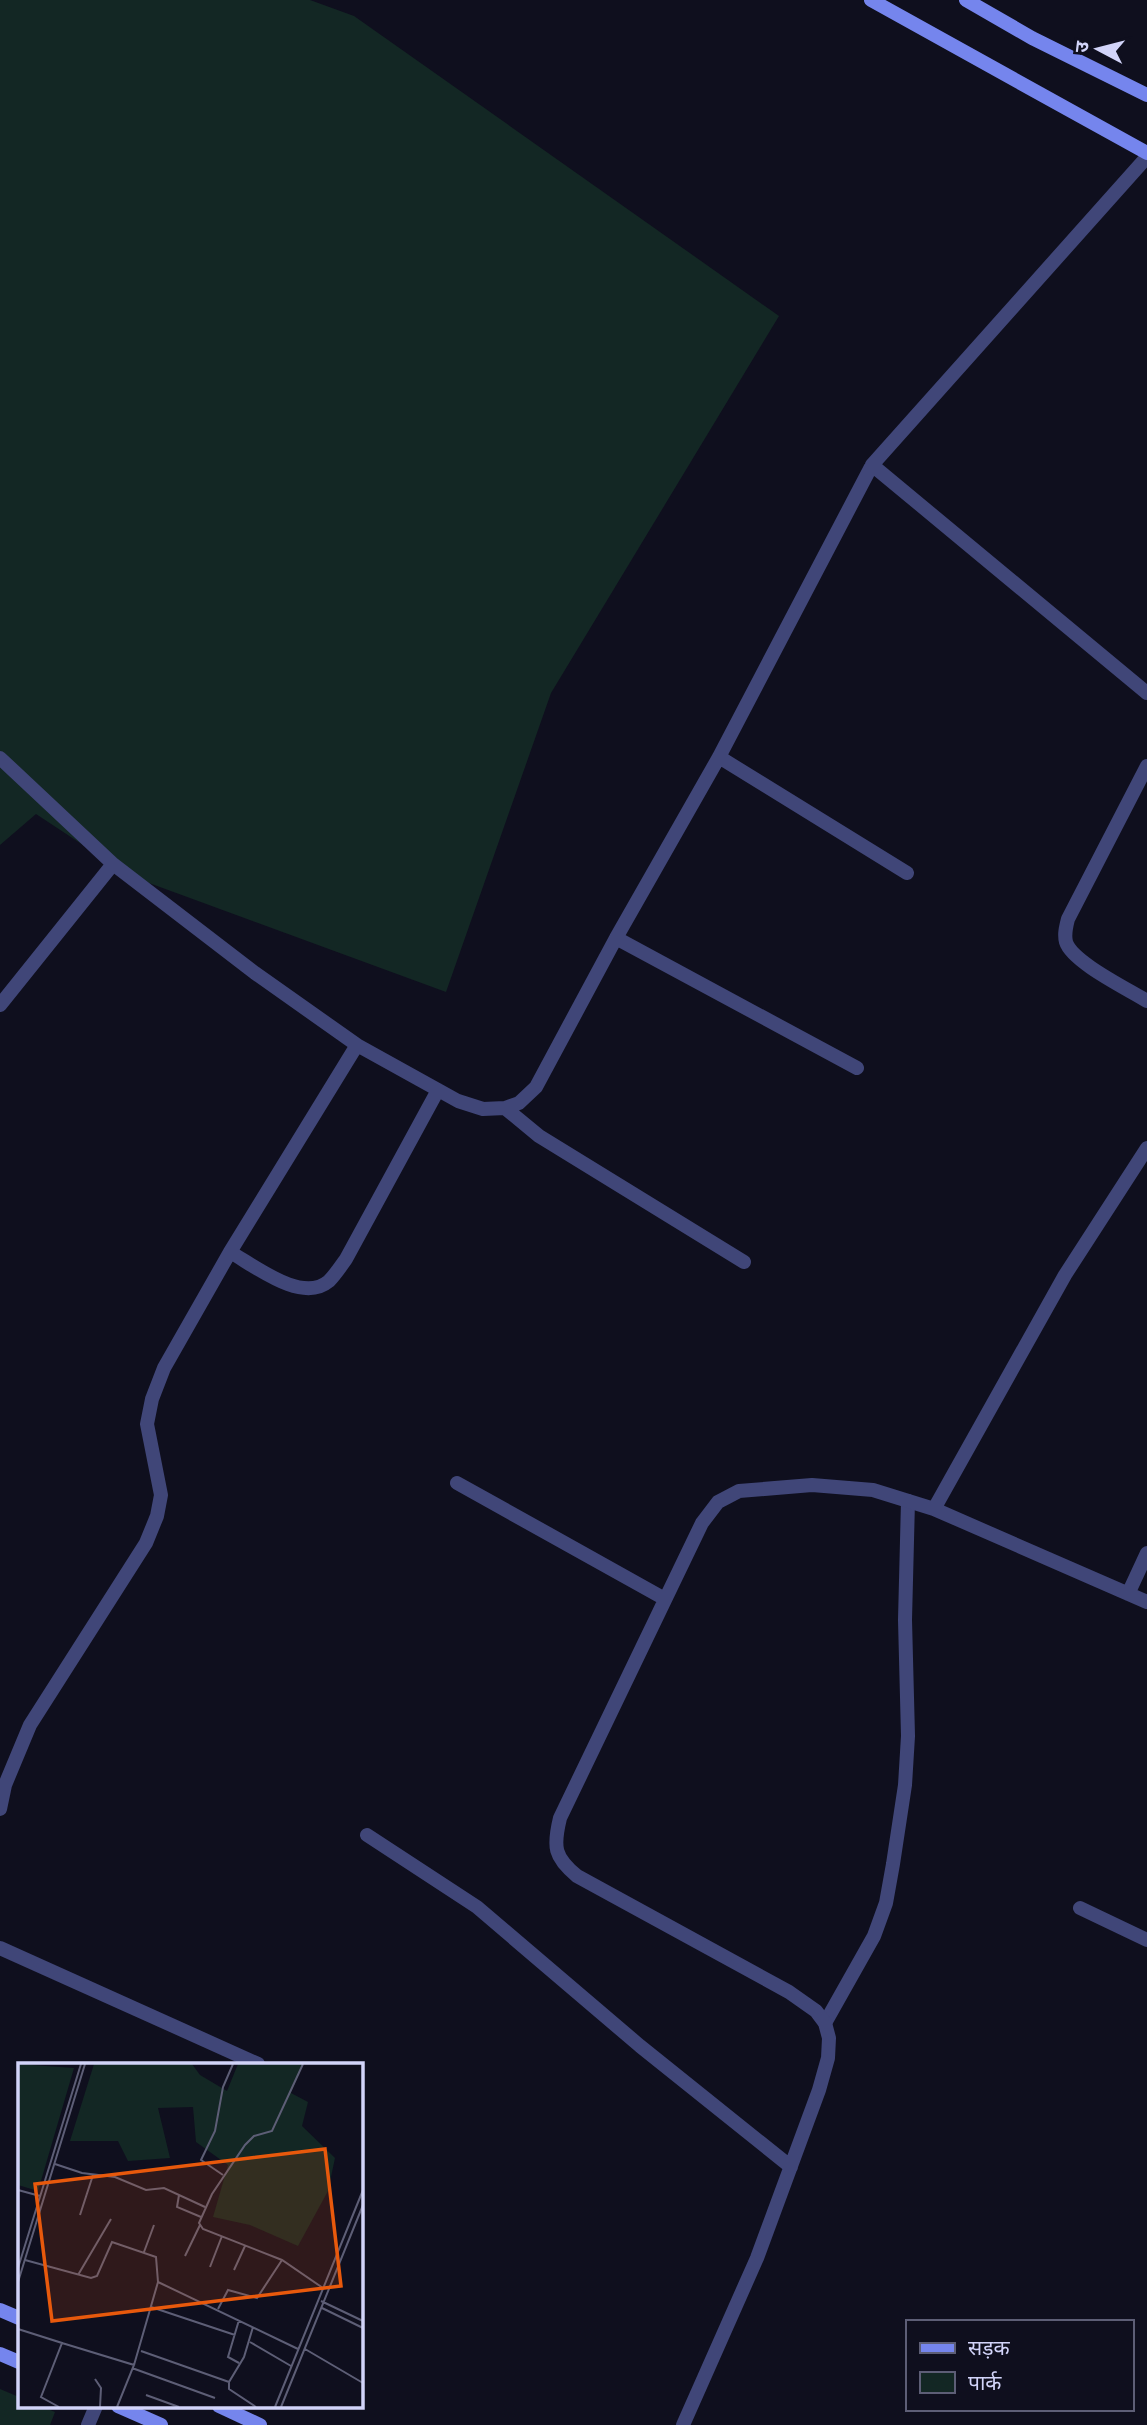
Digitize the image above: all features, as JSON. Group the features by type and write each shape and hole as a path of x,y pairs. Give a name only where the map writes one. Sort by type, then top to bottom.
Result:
{"street":[{"path":"0,758 113,864 255,973 357,1045 458,1101 483,1109 505,1108 519,1103 536,1087 616,938 719,757 872,466 1147,155 871,0"},
{"path":"972,1 1032,38 1147,95"},
{"path":"872,466 1147,693"},
{"path":"719,757 907,873"},
{"path":"1147,766 1068,919 1065,932 1066,943 1081,960 1147,1001"},
{"path":"0,1005 113,864"},
{"path":"616,938 857,1068"},
{"path":"0,1809 5,1785 30,1725 146,1543 157,1516 161,1495 147,1424 152,1399 164,1368 230,1252 357,1045"},
{"path":"230,1252 289,1285 302,1289 315,1288 328,1282 346,1259 438,1090"},
{"path":"505,1108 539,1136 744,1262"},
{"path":"934,1509 1065,1275 1147,1148"},
{"path":"457,1483 665,1599"},
{"path":"683,2425 757,2258 820,2090 828,2058 829,2038 825,2023 816,2011 789,1992 578,1876 564,1864 557,1852 555,1835 559,1818 702,1523 718,1502 739,1492 812,1485 873,1490 934,1509 1147,1602"},
{"path":"825,2023 874,1936 886,1903 895,1851 905,1785 908,1736 905,1620 908,1501"},
{"path":"1128,1594 1147,1553"},
{"path":"367,1835 477,1907 640,2046 791,2167"},
{"path":"1080,1909 1147,1940"},
{"path":"0,1948 256,2063"},
{"path":"0,2310 18,2318"},
{"path":"0,2354 18,2362"},
{"path":"88,2425 95,2408"},
{"path":"123,2408 161,2425"},
{"path":"223,2408 260,2425"}],"green space":[{"path":"0,0 310,0 354,16 779,316 551,693 446,992 130,876 36,814 0,845"},
{"path":"0,2389 18,2397 18,2408 45,2408 55,2412 50,2425 0,2425"}]}
